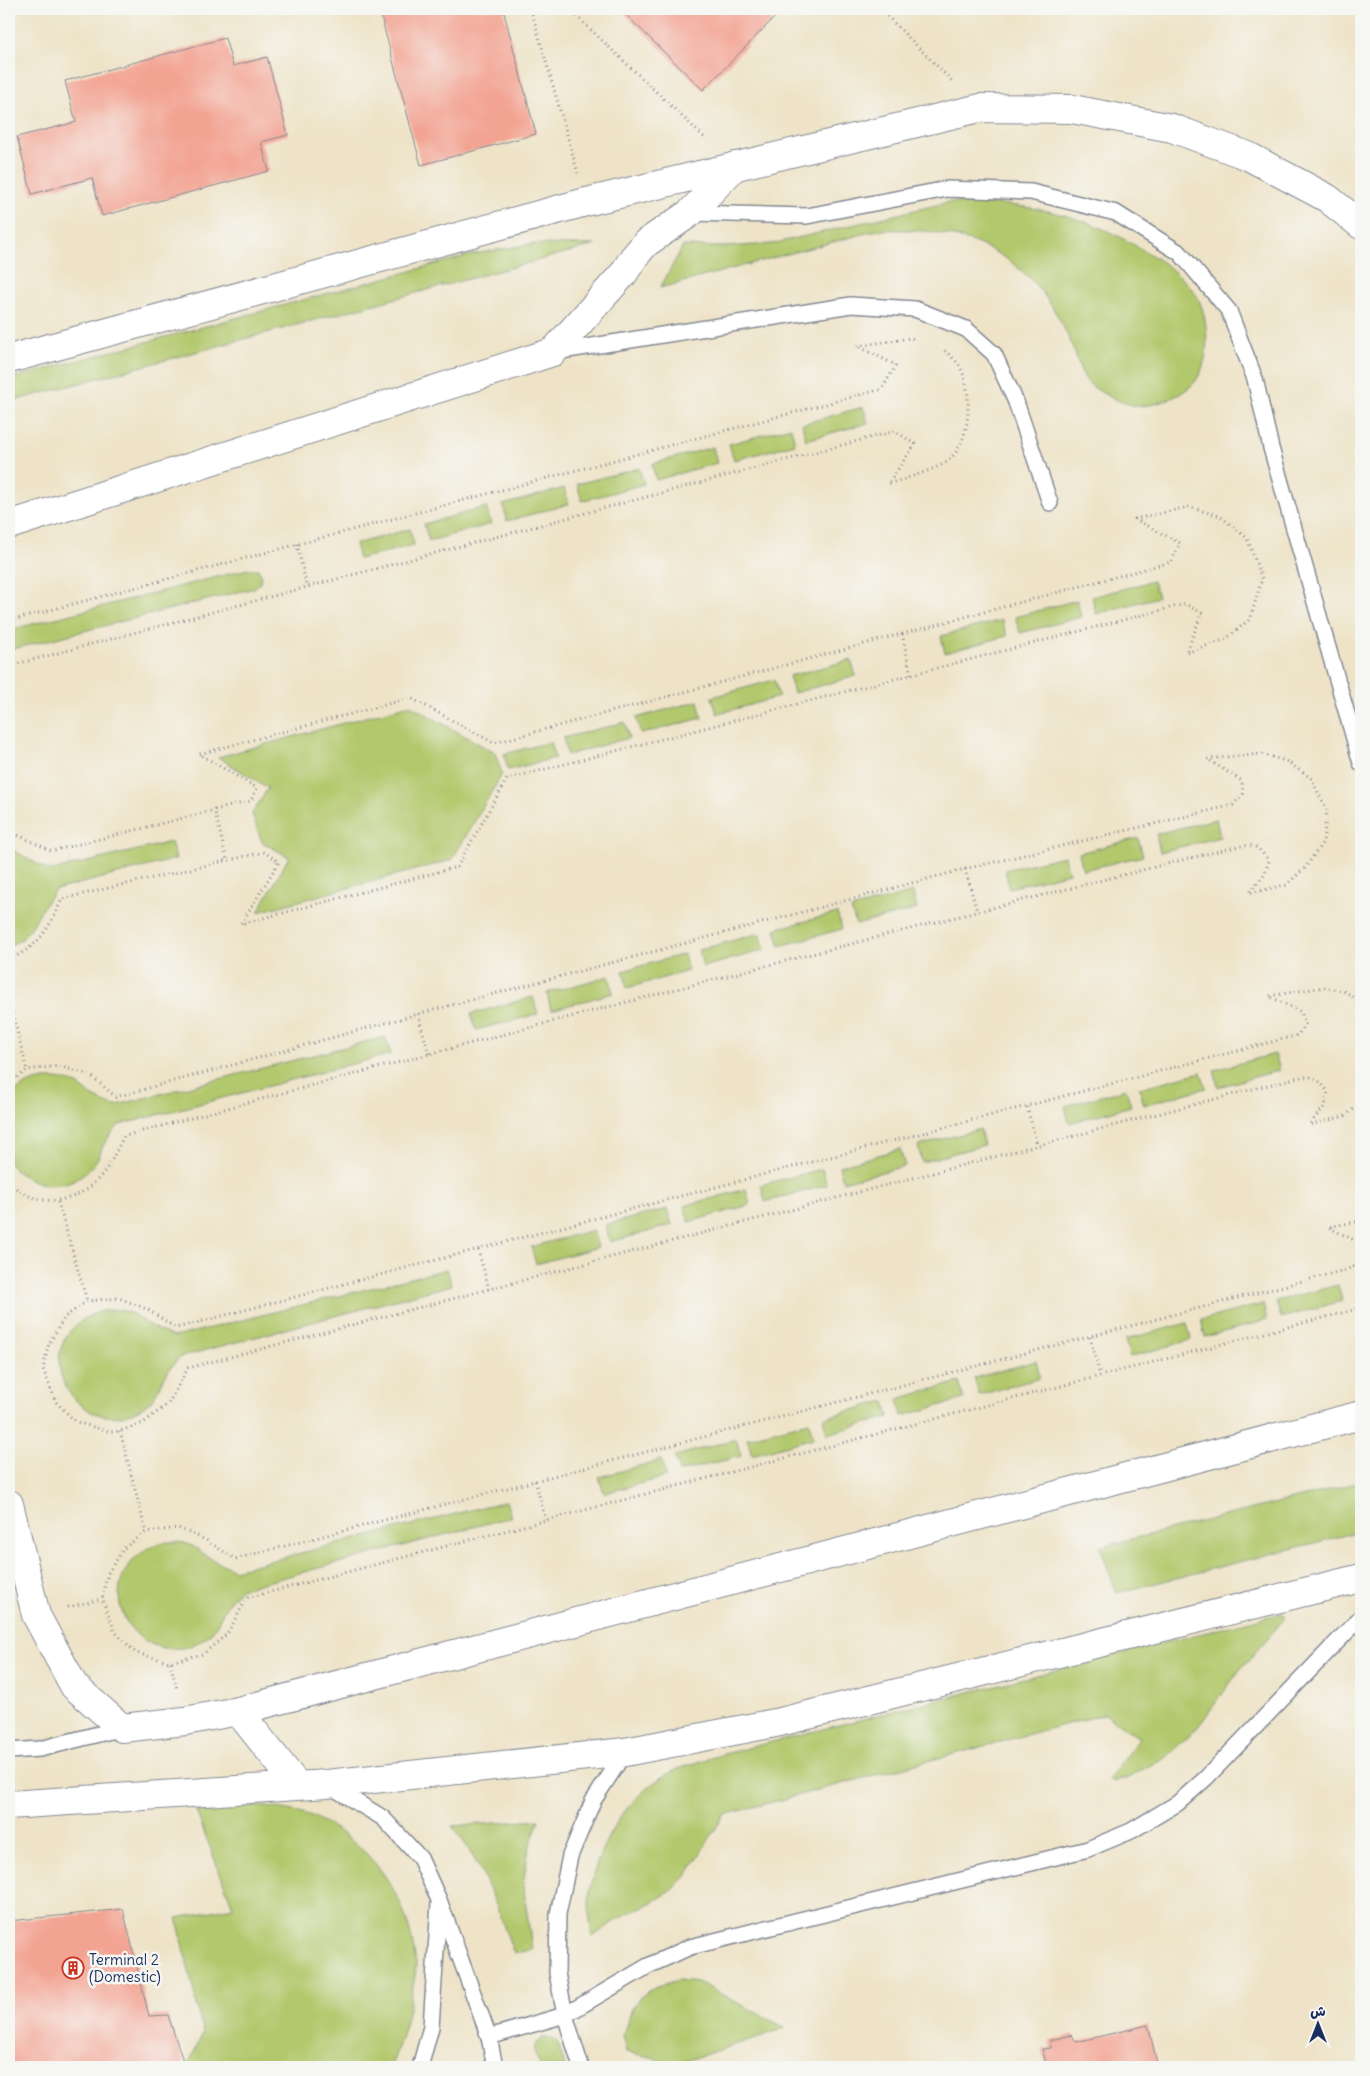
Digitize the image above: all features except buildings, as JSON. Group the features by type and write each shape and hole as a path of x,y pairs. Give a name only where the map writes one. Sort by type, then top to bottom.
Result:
{"street":[{"path":"9,359 586,202 980,108 1072,109 1172,128 1248,156 1327,198 1361,226"},
{"path":"9,525 553,352 624,273 646,243 690,213 735,166"},
{"path":"9,1504 36,1615 74,1686 122,1728 185,1721 238,1711 1361,1415"},
{"path":"9,1805 327,1784 625,1752 780,1722 1361,1578"},
{"path":"238,1711 297,1785"}],"lane":[{"path":"690,213 807,216 947,190 1031,192 1116,213 1180,253 1229,311 1255,379 1271,448 1361,763"},
{"path":"553,352 851,305 915,309 966,329 994,354 1016,402 1050,503"},
{"path":"489,2037 565,2015 648,1966 690,1947 1088,1849 1131,1831 1178,1803 1206,1778 1361,1617"},
{"path":"9,1752 40,1750 122,1728"},
{"path":"581,2067 565,2015 557,1974 558,1914 570,1856 593,1801 625,1752"},
{"path":"327,1784 383,1818 420,1858 439,1900 489,2037 496,2067"},
{"path":"420,2067 431,2027 439,1900"}],"path":[{"path":"530,9 586,202"},
{"path":"569,9 735,166"},
{"path":"880,9 980,108"},
{"path":"9,621 882,388 896,365 856,346 910,338 918,340"},
{"path":"9,666 895,432 915,444 888,484 944,463 963,442 968,416 968,388 959,365 940,346"},
{"path":"9,831 52,851 251,801 257,788 199,754 411,698 494,743 1170,562 1180,544 1135,518 1188,508 1220,516 1247,538 1262,579 1250,619 1226,639 1186,653 1202,613 1184,604 507,779 457,867 241,924 279,862 264,852 62,899 48,929 23,954 9,959"},
{"path":"297,544 308,588"},
{"path":"902,634 911,675"},
{"path":"9,1083 27,1070 59,1066 90,1075 116,1097 418,1014 964,869 1233,805 1243,794 1242,781 1207,759 1261,754 1286,760 1311,778 1327,810 1323,842 1306,868 1286,885 1249,893 1264,875 1269,861 1260,849 1249,844 977,911 124,1136 107,1168 97,1181 83,1192 58,1202 38,1199 16,1190 9,1182"},
{"path":"214,809 227,860"},
{"path":"964,869 977,911"},
{"path":"1361,1002 1346,992 1324,988 1269,996 1301,1012 1305,1024 1298,1035 176,1328 147,1309 119,1298 87,1301 65,1317 49,1343 43,1369 56,1402 76,1422 111,1432 120,1431 144,1423 168,1404 188,1368 1037,1145 1309,1076 1320,1081 1328,1092 1325,1106 1309,1125 1345,1116 1361,1103"},
{"path":"9,999 27,1070"},
{"path":"418,1014 430,1054"},
{"path":"1027,1107 1037,1145"},
{"path":"58,1202 87,1301"},
{"path":"1361,1221 1328,1226 1361,1245"},
{"path":"478,1250 489,1289"},
{"path":"1361,1260 1358,1265 1345,1270 235,1559 206,1540 178,1528 146,1532 124,1548 108,1573 102,1599 116,1632 136,1652 170,1662 203,1654 227,1634 247,1598 1100,1374 1361,1308"},
{"path":"1090,1336 1100,1374"},
{"path":"120,1431 146,1532"},
{"path":"535,1481 546,1520"}],"green space":[{"path":"949,202 1001,204 1049,211 1072,217 1118,236 1164,263 1193,290 1204,314 1207,341 1206,355 1203,367 1197,378 1190,387 1173,398 1141,406 1120,401 1096,389 1086,380 1080,369 1073,348 1058,316 1046,297 1031,279 990,249 954,236 917,230 878,230 660,288 683,246 724,247 772,244"},
{"path":"532,244 595,245 9,402 9,379 474,254"},
{"path":"863,407 868,423 806,440 802,424"},
{"path":"791,427 795,444 734,460 729,444"},
{"path":"713,447 717,463 656,480 652,464"},
{"path":"639,468 644,484 582,501 577,484"},
{"path":"564,488 569,504 507,521 503,505"},
{"path":"486,507 491,524 429,541 424,524"},
{"path":"410,529 414,545 359,559 355,544"},
{"path":"248,569 258,569 261,575 260,583 254,588 9,650 9,630"},
{"path":"1153,581 1158,597 1096,614 1092,597"},
{"path":"1077,600 1081,617 1020,633 1015,617"},
{"path":"1002,620 1007,636 945,653 941,636"},
{"path":"851,660 856,676 794,693 789,676"},
{"path":"774,680 779,697 717,714 712,697"},
{"path":"698,701 702,718 641,734 636,718"},
{"path":"410,705 495,753 502,774 452,860 258,912 289,857 262,842 252,814 268,788 218,757"},
{"path":"625,722 629,738 567,755 563,738"},
{"path":"550,742 555,758 508,770 504,754"},
{"path":"1216,819 1220,837 1160,852 1156,834"},
{"path":"1138,838 1143,856 1083,870 1079,853"},
{"path":"171,842 176,859 55,890 22,939 9,946 9,848 50,871"},
{"path":"1064,856 1069,873 1009,888 1005,870"},
{"path":"913,892 917,909 856,925 851,909"},
{"path":"837,913 842,929 780,946 775,929"},
{"path":"760,933 765,950 703,967 699,950"},
{"path":"684,954 688,971 627,988 623,971"},
{"path":"609,976 613,993 551,1010 547,993"},
{"path":"533,997 538,1014 476,1030 471,1014"},
{"path":"385,1037 391,1054 119,1125 106,1141 97,1159 87,1171 76,1179 65,1183 53,1185 41,1183 19,1173 9,1164 9,1100 22,1087 30,1083 48,1079 67,1081 76,1084 94,1097 113,1106"},
{"path":"1275,1054 1280,1070 1218,1087 1214,1070"},
{"path":"1201,1072 1206,1088 1144,1105 1139,1088"},
{"path":"1126,1089 1131,1106 1069,1123 1065,1106"},
{"path":"980,1129 984,1145 922,1162 918,1146"},
{"path":"900,1149 905,1166 843,1182 839,1166"},
{"path":"822,1169 827,1185 765,1202 761,1185"},
{"path":"746,1189 750,1205 689,1222 684,1206"},
{"path":"667,1209 672,1225 610,1242 605,1225"},
{"path":"593,1230 598,1247 536,1264 531,1247"},
{"path":"447,1269 452,1285 180,1357 169,1370 155,1396 149,1403 124,1416 103,1416 85,1408 71,1394 62,1377 59,1358 65,1338 81,1321 99,1312 125,1311 174,1337"},
{"path":"1338,1285 1342,1301 1281,1318 1276,1301"},
{"path":"1263,1304 1267,1320 1205,1337 1201,1320"},
{"path":"1187,1323 1191,1340 1130,1357 1125,1340"},
{"path":"1036,1361 1040,1378 979,1395 974,1378"},
{"path":"959,1382 964,1399 902,1416 898,1399"},
{"path":"885,1401 889,1417 827,1434 823,1418"},
{"path":"809,1422 813,1438 752,1455 747,1438"},
{"path":"736,1439 741,1456 679,1472 675,1456"},
{"path":"661,1460 666,1477 604,1493 599,1477"},
{"path":"1361,1482 1361,1531 1117,1593 1100,1547"},
{"path":"506,1501 511,1517 240,1589 228,1604 209,1635 183,1648 162,1648 144,1640 130,1626 121,1608 120,1589 127,1569 144,1551 158,1544 174,1542 188,1544 213,1560 234,1570"},
{"path":"1284,1614 1286,1617 1239,1671 1198,1727 1167,1756 1126,1779 1114,1782 1109,1779 1139,1738 1105,1714 724,1815 687,1875 674,1889 653,1902 628,1913 592,1937 589,1908 590,1891 593,1875 605,1843 613,1828 634,1801 659,1779 673,1771 720,1755"},
{"path":"234,1805 288,1810 316,1818 338,1830 356,1845 373,1860 386,1878 406,1918 416,1965 404,2028 390,2067 187,2067 203,2033 177,1918 233,1907 196,1811"},
{"path":"539,1820 529,1848 523,1884 532,1949 514,1954 489,1887 473,1857 452,1826"},
{"path":"679,1980 698,1982 786,2028 667,2067 655,2058 626,2052 623,2034 632,2009 639,1998 654,1987"},
{"path":"543,2038 551,2038 558,2043 565,2067 541,2067 534,2051 536,2043"}],"place":[{"name":"Terminal 2 (Domestic)","path":"73,1968"}]}
